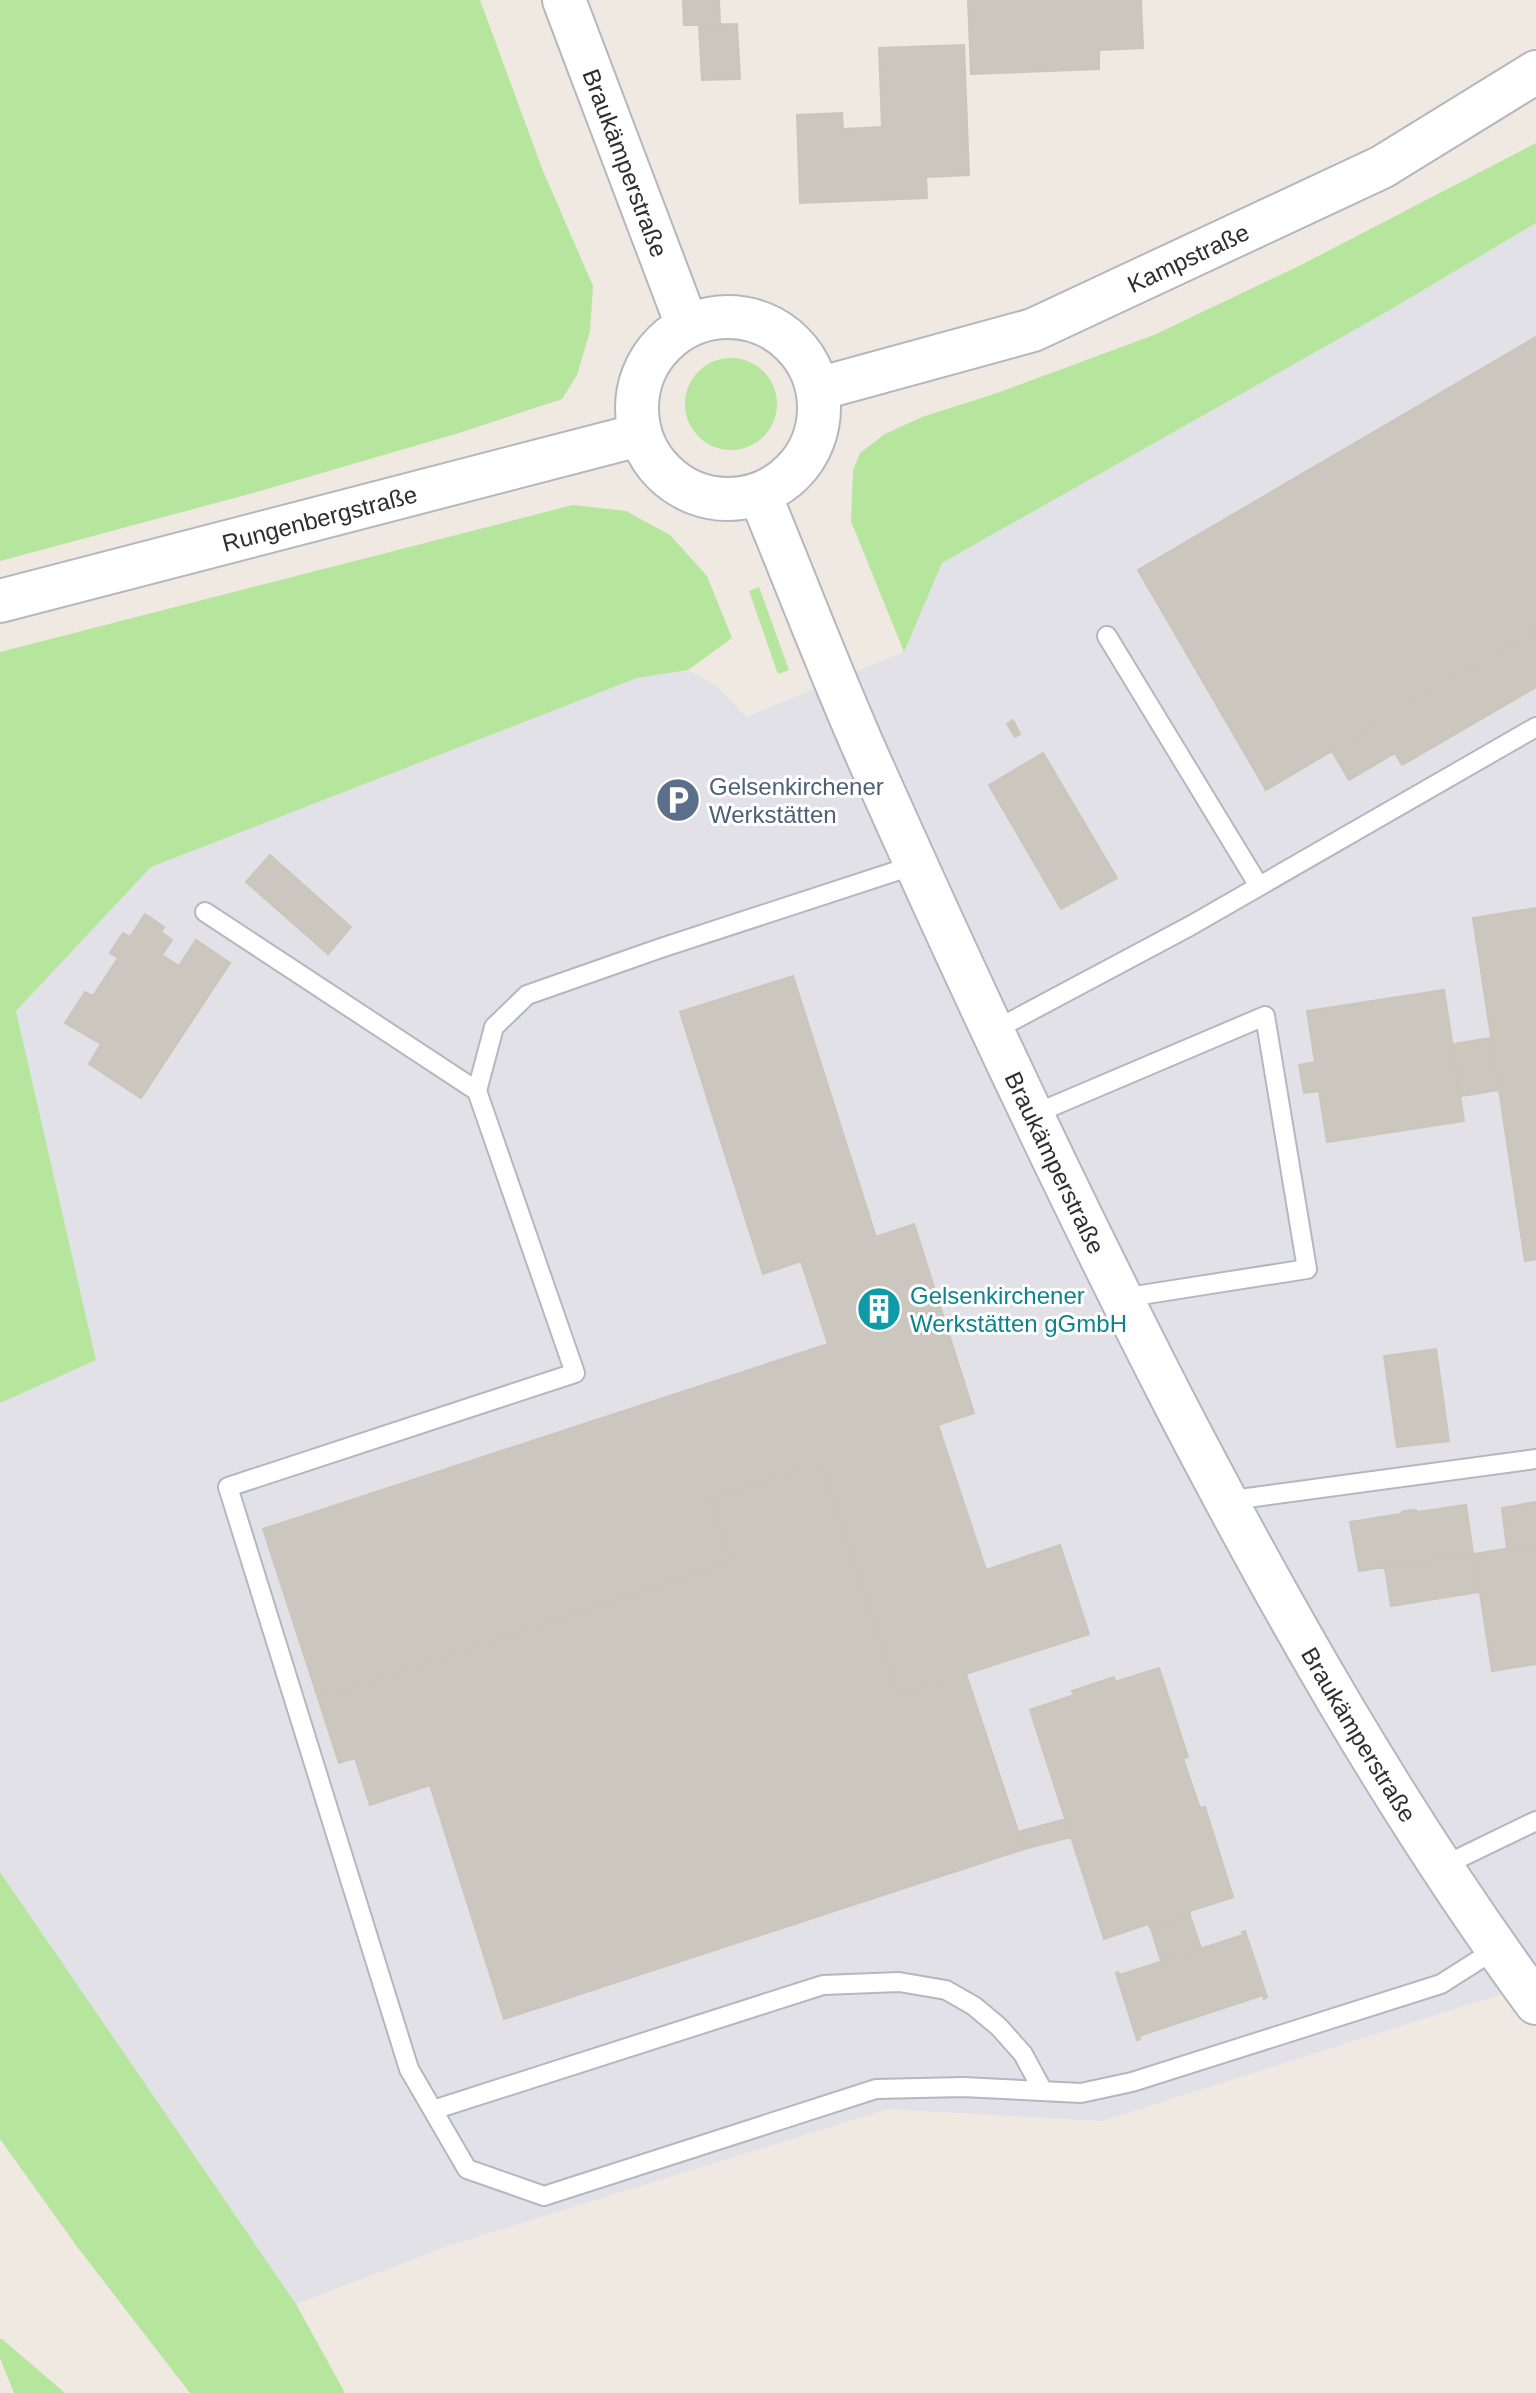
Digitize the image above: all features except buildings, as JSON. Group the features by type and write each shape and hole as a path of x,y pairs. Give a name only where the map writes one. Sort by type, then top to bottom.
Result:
{"street":[{"name":"Braukämperstraße","path":"564,0 687,325"},
{"name":"Kampstraße","path":"818,389 1033,330 1382,167 1536,72"},
{"path":"731,316 753,319 782,333 805,359 818,389 818,424 803,461 787,478 760,495 723,500 691,493 657,468 639,435 635,404 647,362 661,344 687,325 731,316"},
{"name":"Rungenbergstraße","path":"0,601 639,435"},
{"name":"Braukämperstraße","path":"760,495 873,770 1120,1298 1225,1501 1331,1689 1441,1867 1536,2003"}],"lane":[{"path":"1107,636 1259,886"},
{"path":"993,1031 1259,886 1536,727"},
{"path":"918,864 527,995 494,1027 477,1091 575,1373 228,1487 409,2069 467,2169 544,2196 876,2089 963,2087 1081,2093 1147,2078 1441,1984 1496,1949"},
{"path":"205,912 477,1091"},
{"path":"1032,1115 1265,1016 1307,1269 1120,1298"},
{"path":"1225,1501 1536,1459"},
{"path":"1441,1867 1536,1821"},
{"path":"433,2110 823,1985 899,1982 946,1990 974,2006 999,2027 1023,2054 1043,2091"}],"shaded area":[{"path":"1536,223 1536,1983 1102,2121 888,2109 448,2246 296,2304 0,1872 0,1403 96,1359 16,1011 151,867 637,678 688,670 717,686 746,717 903,652 942,563 1388,311"}],"green space":[{"path":"0,0 480,0 543,171 593,286 590,331 577,375 562,399 459,433 253,493 0,561"},
{"path":"1536,143 1536,223 1388,311 942,563 904,652 851,521 853,471 860,453 885,434 922,417 1154,335 1299,266"},
{"path":"722,358 740,358 757,365 770,378 777,404 770,430 757,443 740,450 722,450 705,443 692,430 685,413 685,395 692,378 705,365"},
{"path":"573,505 626,511 670,535 707,576 732,638 688,670 637,678 151,867 16,1011 96,1360 0,1403 0,652"},
{"path":"759,587 789,670 778,674 749,591"},
{"path":"0,1872 296,2304 345,2393 190,2393 78,2248 0,2139"},
{"path":"0,2339 65,2393 14,2393 0,2358"}],"place":[{"name":"Gelsenkirchener Werkstätten","path":"678,800"},
{"name":"Gelsenkirchener Werkstätten gGmbH","path":"879,1309"}]}
